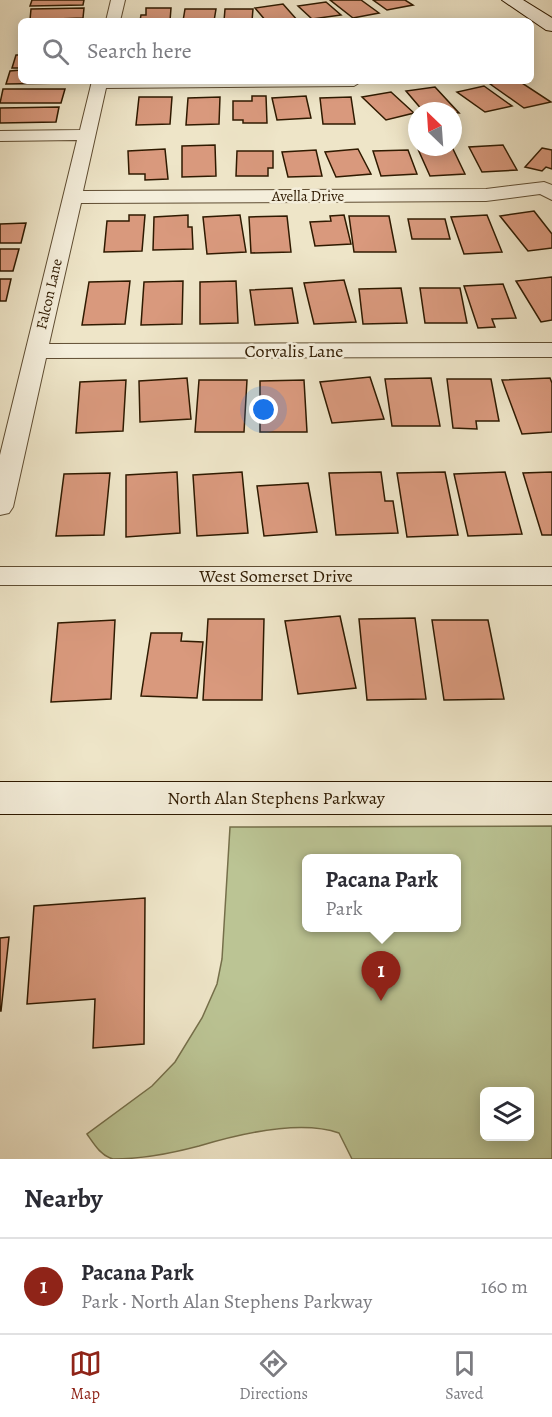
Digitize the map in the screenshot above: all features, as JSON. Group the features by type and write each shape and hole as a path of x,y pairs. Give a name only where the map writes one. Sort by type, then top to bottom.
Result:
{"street":[{"path":"114,18 118,0"},
{"path":"511,0 552,26"},
{"name":"Falcon Lane","path":"0,507 99,84"},
{"path":"0,136 86,135"},
{"name":"Avella Drive","path":"72,197 486,195 548,191"},
{"name":"Corvalis Lane","path":"36,351 552,350"},
{"name":"West Somerset Drive","path":"0,576 552,577"},
{"name":"North Alan Stephens Parkway","path":"0,798 552,798"}],"green space":[{"path":"552,826 552,1159 352,1159 339,1133 306,1127 250,1133 157,1155 113,1159 105,1155 87,1134 152,1086 175,1062 202,1018 217,984 222,959 230,827"}],"building":[{"path":"32,0 84,0 83,5 30,6"},
{"path":"330,0 361,0 379,13 353,18"},
{"path":"373,0 405,0 413,5 387,10"},
{"path":"326,2 341,15 311,18 298,6"},
{"path":"283,4 295,18 263,18 255,8"},
{"path":"84,8 83,18 30,18 31,9"},
{"path":"146,8 171,8 170,18 140,18 141,15 146,15"},
{"path":"185,9 216,9 214,18 184,18"},
{"path":"225,9 253,9 252,18 224,18"},
{"path":"16,55 18,55 18,68 12,68"},
{"path":"18,70 18,84 6,84 10,71"},
{"path":"490,84 524,84 551,102 524,108"},
{"path":"484,86 512,106 485,112 457,92"},
{"path":"435,87 449,102 415,102 406,91"},
{"path":"3,89 65,89 61,103 0,103"},
{"path":"391,92 408,108 408,114 386,120 362,97"},
{"path":"252,96 266,96 267,123 243,123 243,120 233,120 233,101 252,101"},
{"path":"306,96 311,118 277,120 272,98"},
{"path":"139,97 172,97 170,124 136,125"},
{"path":"220,97 219,124 186,125 188,98"},
{"path":"351,97 355,124 323,124 320,98"},
{"path":"59,107 56,122 0,123 0,108"},
{"path":"215,145 216,176 182,177 182,146"},
{"path":"503,145 517,170 482,172 469,147"},
{"path":"542,148 552,150 552,169 546,167 542,171 525,167"},
{"path":"165,149 168,179 145,180 145,174 129,174 128,151"},
{"path":"358,149 371,174 336,177 325,152"},
{"path":"316,150 322,176 288,177 282,152"},
{"path":"408,150 408,156 410,156 417,174 381,176 373,151"},
{"path":"237,151 273,151 273,168 268,168 268,176 236,176"},
{"path":"421,156 456,156 465,174 430,176"},
{"path":"534,211 552,234 552,248 528,251 500,216"},
{"path":"129,215 145,215 142,251 104,252 107,221 129,221"},
{"path":"188,215 188,227 192,227 193,249 153,250 154,217"},
{"path":"240,215 246,252 207,254 203,217"},
{"path":"344,215 351,244 315,246 310,222 331,221 330,216"},
{"path":"487,215 502,252 464,254 451,217"},
{"path":"287,216 291,252 251,253 249,217"},
{"path":"349,216 389,216 396,252 354,252"},
{"path":"408,219 445,219 450,239 412,239"},
{"path":"26,223 21,243 0,243 0,224"},
{"path":"0,249 19,249 13,271 0,271"},
{"path":"552,277 552,320 541,322 516,281"},
{"path":"0,279 11,279 6,301 0,301"},
{"path":"344,280 356,322 314,324 304,283"},
{"path":"130,281 125,324 82,325 89,282"},
{"path":"183,281 182,324 141,325 144,282"},
{"path":"236,281 238,323 200,324 200,282"},
{"path":"503,284 516,318 492,319 495,327 478,328 464,286"},
{"path":"292,288 298,323 255,325 250,290"},
{"path":"401,288 407,323 363,324 359,289"},
{"path":"420,288 460,288 467,323 425,323"},
{"path":"370,377 384,419 332,423 320,382"},
{"path":"187,378 191,419 140,422 139,381"},
{"path":"431,378 440,426 392,426 385,379"},
{"path":"550,378 552,383 552,432 522,434 502,380"},
{"path":"447,379 491,379 499,421 476,421 477,429 453,428"},
{"path":"126,380 123,431 76,433 80,382"},
{"path":"199,380 247,380 244,432 195,432"},
{"path":"304,380 307,432 260,432 260,381"},
{"path":"177,472 180,533 126,537 126,475"},
{"path":"242,472 248,533 197,536 193,475"},
{"path":"381,472 385,501 393,501 398,533 336,535 329,473"},
{"path":"445,472 458,535 407,537 397,473"},
{"path":"505,472 522,534 468,536 454,474"},
{"path":"552,472 552,535 542,535 523,473"},
{"path":"110,473 104,535 56,536 64,474"},
{"path":"308,483 317,532 264,536 257,486"},
{"path":"340,616 356,688 298,694 285,621"},
{"path":"415,618 426,699 367,700 359,619"},
{"path":"208,619 264,619 262,700 203,700"},
{"path":"115,620 111,699 51,702 58,623"},
{"path":"432,620 488,620 504,699 444,700"},
{"path":"151,633 182,633 181,641 203,642 197,698 141,696"},
{"path":"145,898 144,1044 93,1048 95,999 27,1004 34,906"},
{"path":"9,937 1,1011 0,1011 0,938"}],"place":[{"name":"Pacana Park","path":"381,1001"}]}
